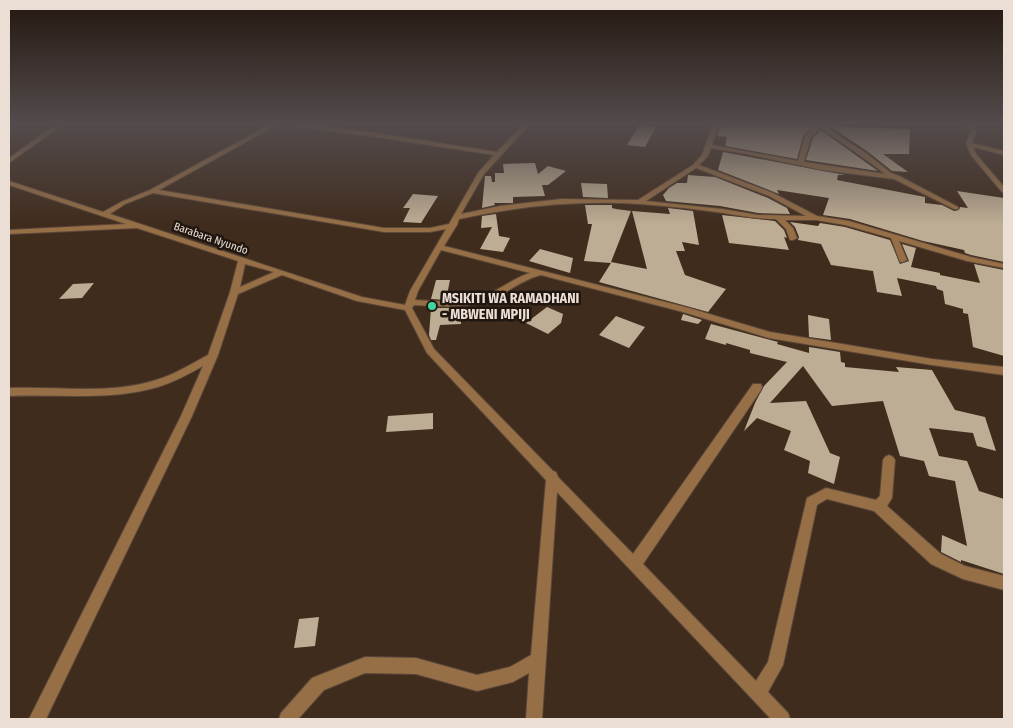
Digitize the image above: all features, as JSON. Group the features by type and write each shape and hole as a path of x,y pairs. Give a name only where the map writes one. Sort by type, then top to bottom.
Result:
{"street":[{"path":"105,214 123,203 152,192 214,157"},
{"path":"495,157 481,173 414,291 409,305 430,351 552,476 634,565 782,719"},
{"path":"639,202 695,166 704,157"},
{"path":"769,157 800,164 900,178"},
{"path":"800,164 802,157"},
{"path":"868,157 884,170 956,208"},
{"path":"975,157 1004,191"},
{"path":"695,166 757,187 792,203 816,218"},
{"name":"Barabara Nyundo","path":"9,182 360,299 409,305 483,300 531,274 544,273"},
{"path":"152,192 384,230 430,230 500,208 561,201 639,202 722,211 758,218 816,218 846,223 970,259 1004,266"},
{"path":"779,218 789,228 793,238"},
{"path":"9,232 139,226"},
{"path":"894,237 903,260"},
{"path":"440,248 686,310 769,335 932,362 1004,371"},
{"path":"36,719 168,452 211,358 236,292 242,260"},
{"path":"236,292 282,272"},
{"path":"9,392 106,390 146,387 170,380 211,358"},
{"path":"634,565 757,387"},
{"path":"878,506 886,498 889,460"},
{"path":"534,719 552,476"},
{"path":"758,693 775,664 811,502 826,493 878,506 936,559 963,572 1004,583"},
{"path":"287,719 318,684 365,665 416,666 477,683 513,674 538,660"}],"building":[{"path":"722,157 749,157 845,175 838,175 837,180 925,197 925,203 942,205 954,211 959,210 960,207 968,208 957,191 1004,198 1004,262 971,255 965,253 964,250 923,241 850,219 823,215 829,198 777,190 779,194 718,170"},
{"path":"807,157 858,157 878,171 806,160"},
{"path":"874,157 887,157 908,172 892,171"},
{"path":"535,163 538,174 548,166 566,171 548,185 542,185 545,196 513,197 513,203 494,203 495,205 482,208 485,176 491,176 492,182 495,182 495,173 504,173 503,164"},
{"path":"688,175 715,177 768,198 787,208 790,214 758,213 720,206 666,201 663,195 677,183 687,183"},
{"path":"581,183 607,184 608,198 583,197"},
{"path":"413,194 438,196 421,223 403,222 410,208 403,208"},
{"path":"585,205 612,205 612,208 631,211 611,262 647,269 632,211 670,214 668,208 693,211 699,245 682,242 685,251 676,251 685,275 726,289 708,312 599,282 611,263 584,261 592,224 588,224"},
{"path":"496,214 499,236 510,238 503,252 480,249 492,227 481,228 482,216"},
{"path":"722,215 775,221 784,230 787,238 784,237 789,250 729,243"},
{"path":"790,222 818,226 820,223 845,227 890,240 900,264 909,261 902,244 916,248 911,267 940,273 940,275 980,283 974,264 1004,270 1004,356 973,347 968,314 963,313 963,309 945,304 943,291 937,289 936,286 897,278 902,296 877,292 873,271 831,265 821,244 798,240 799,237 795,227"},
{"path":"540,249 573,258 570,273 529,261"},
{"path":"436,280 450,280 446,300 431,299"},
{"path":"94,283 82,298 59,299 73,284"},
{"path":"547,307 563,314 561,323 548,334 526,323"},
{"path":"431,308 461,308 461,324 440,325 436,340 431,340 429,335"},
{"path":"683,314 702,320 698,324 681,320"},
{"path":"808,315 829,319 831,340 809,337"},
{"path":"616,316 645,327 629,348 599,335"},
{"path":"711,324 778,342 777,344 809,353 809,347 840,352 841,362 845,363 845,367 899,372 896,367 932,370 955,410 985,417 996,451 977,446 973,433 929,428 939,456 967,461 979,491 1004,499 1004,574 961,560 961,562 941,552 942,535 967,546 955,481 929,476 924,461 900,456 883,401 832,406 803,366 770,403 806,401 830,453 840,457 834,484 808,473 810,461 784,450 791,431 757,418 744,431 764,386 787,362 750,353 750,350 726,343 726,345 705,339"},
{"path":"433,413 433,429 386,432 388,416"},
{"path":"319,617 315,646 294,648 299,619"}],"place":[{"name":"MSIKITI WA RAMADHANI - MBWENI MPIJI","path":"432,306"}]}
